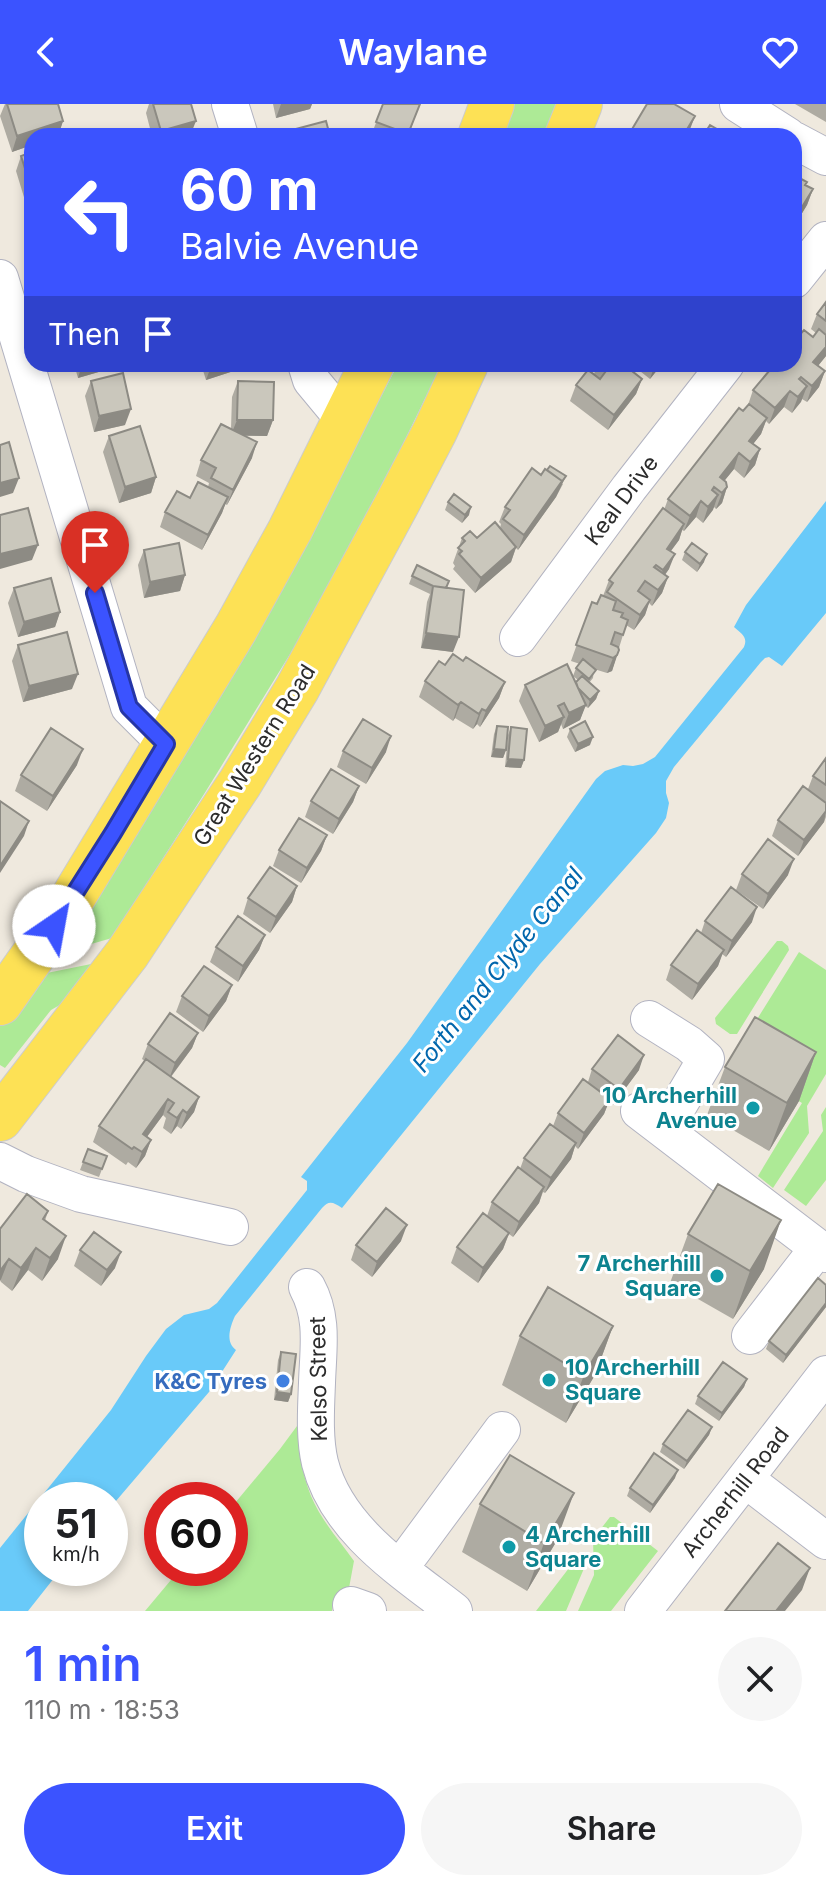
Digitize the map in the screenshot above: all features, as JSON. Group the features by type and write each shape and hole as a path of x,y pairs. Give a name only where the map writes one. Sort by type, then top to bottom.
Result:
{"main road":[{"path":"483,128 492,104"},
{"path":"570,128 580,104"},
{"path":"0,1003 69,904 236,628 290,530 368,372"},
{"name":"Great Western Road","path":"3,1109 127,954 240,783 297,689 391,516 462,372"}],"street":[{"path":"230,104 238,128"},
{"path":"738,104 776,128"},
{"path":"802,144 826,157"},
{"path":"802,270 826,240"},
{"path":"0,278 24,358"},
{"path":"28,372 129,707 166,744"},
{"path":"308,372 311,380 345,421"},
{"name":"Keal Drive","path":"518,638 720,372"},
{"path":"649,1019 689,1044 706,1059 652,1120 822,1251 750,1336"},
{"path":"0,1161 81,1194 230,1227"},
{"name":"Kelso Street","path":"307,1287 315,1301 320,1325 317,1426 320,1462 333,1494 366,1540 454,1611"},
{"name":"Archerhill Road","path":"643,1611 826,1374"},
{"path":"400,1568 502,1430"},
{"path":"745,1479 826,1541"}],"green space":[{"path":"508,104 559,104 548,128 498,128"},
{"path":"394,372 438,372 303,633 112,938 50,956 309,534"},
{"path":"777,941 782,941 789,950 737,1034 730,1034 716,1024 715,1018"},
{"path":"799,952 826,970 826,1074 807,1106 809,1133 773,1188 758,1176 802,1103 731,1061"},
{"path":"96,963 72,998 51,1010 5,1068 0,1065 0,1023 32,976"},
{"path":"826,1107 826,1180 806,1206 784,1190 823,1131 821,1115"},
{"path":"297,1426 303,1470 311,1496 325,1522 354,1561 349,1588 337,1597 332,1611 145,1611 166,1586 248,1586 248,1487"},
{"path":"610,1517 658,1551 611,1611 578,1611 594,1575 593,1539"},
{"path":"579,1555 585,1566 566,1611 536,1611"}],"water":[{"name":"Forth and Clyde Canal","path":"826,501 826,613 782,666 769,657 761,662 674,767 666,781 669,803 666,818 656,833 540,964 342,1208 331,1203 322,1208 235,1316 230,1339 236,1350 209,1392 128,1487 128,1482 53,1482 111,1410 166,1329 184,1315 209,1309 217,1303 307,1190 307,1181 301,1177 407,1043 596,779 605,771 623,765 643,764 655,757 744,647 745,638 734,627 746,605"},
{"path":"24,1518 24,1586 48,1586 28,1611 0,1611 0,1548"}],"building":[{"path":"7,104 58,104 63,121 42,128 24,128 24,134 17,136"},
{"path":"153,104 191,104 196,121 160,128"},
{"path":"383,104 420,104 410,128 392,128 376,122"},
{"path":"647,104 674,104 695,116 688,128 633,128"},
{"path":"326,121 328,128 300,128"},
{"path":"802,179 813,189 802,207"},
{"path":"826,302 826,321 817,314"},
{"path":"819,329 826,335 826,347 813,362 825,371 812,386 801,377 799,379 807,386 798,397 790,391 775,408 753,390 768,372 802,372 802,332 804,330 813,337"},
{"path":"586,372 600,379 605,372 633,372 642,379 614,415 576,385"},
{"path":"123,373 131,409 99,416 91,381"},
{"path":"238,381 274,382 273,420 237,420"},
{"path":"749,404 767,418 749,441 760,449 750,462 739,453 720,477 727,487 722,493 714,487 712,490 718,495 708,507 701,501 690,516 668,499 739,408 743,411"},
{"path":"221,424 257,442 233,490 211,478 216,468 201,460"},
{"path":"140,426 156,477 125,487 109,436"},
{"path":"9,442 19,478 0,483 0,445"},
{"path":"550,466 566,476 561,483 547,470"},
{"path":"532,468 541,475 545,469 562,481 524,535 503,519 510,510 505,507"},
{"path":"198,482 228,497 208,535 165,512 177,491 190,498"},
{"path":"454,494 471,507 465,515 448,502"},
{"path":"28,508 38,545 0,554 0,515"},
{"path":"663,508 684,524 667,549 675,554 663,570 656,565 654,567 668,577 658,590 645,581 638,591 650,600 640,615 607,592 613,583 609,580"},
{"path":"495,522 516,547 481,578 459,554 462,551 458,548 465,541 462,538 470,531 477,538"},
{"path":"179,543 185,575 150,582 144,550"},
{"path":"692,543 707,554 700,564 685,552"},
{"path":"417,565 449,581 446,588 433,586 412,576"},
{"path":"51,578 60,612 24,622 14,588"},
{"path":"433,586 464,590 459,637 426,633"},
{"path":"601,595 616,601 613,610 623,613 621,617 628,620 623,635 615,632 611,644 619,650 613,658 576,645 592,602 597,604"},
{"path":"67,632 78,674 29,686 18,645"},
{"path":"453,654 463,661 466,657 505,682 486,711 482,709 479,714 461,702 458,705 425,681 439,661 445,665"},
{"path":"583,659 596,670 589,679 576,668"},
{"path":"567,664 586,705 569,713 564,703 558,706 564,717 545,726 525,685"},
{"path":"582,676 599,691 590,700 576,682"},
{"path":"363,719 391,736 372,768 343,751"},
{"path":"585,721 593,737 578,744 570,729"},
{"path":"497,726 508,727 506,750 494,749"},
{"path":"511,727 527,729 524,760 508,759"},
{"path":"51,728 83,749 53,796 21,775"},
{"path":"826,758 826,785 813,776"},
{"path":"331,769 359,786 339,819 311,801"},
{"path":"803,786 826,803 826,811 804,840 778,820"},
{"path":"0,801 29,821 0,866"},
{"path":"299,818 327,835 307,868 279,850"},
{"path":"768,839 794,859 768,894 742,874"},
{"path":"270,867 297,886 276,917 248,898"},
{"path":"731,887 757,907 732,941 705,921"},
{"path":"238,916 265,935 243,966 216,947"},
{"path":"697,930 724,950 698,984 671,965"},
{"path":"204,966 232,985 209,1016 182,996"},
{"path":"170,1013 198,1033 175,1063 148,1044"},
{"path":"755,1017 816,1052 787,1103 725,1067"},
{"path":"618,1035 644,1055 619,1089 592,1069"},
{"path":"146,1059 199,1097 187,1113 183,1110 177,1118 168,1112 174,1103 168,1099 143,1134 151,1140 142,1152 134,1147 132,1149 99,1126"},
{"path":"583,1079 610,1099 584,1133 558,1113"},
{"path":"550,1124 576,1143 551,1178 524,1158"},
{"path":"88,1149 107,1156 102,1169 83,1162"},
{"path":"518,1167 544,1187 519,1222 492,1202"},
{"path":"718,1184 781,1220 750,1271 688,1234"},
{"path":"27,1194 48,1211 43,1219 66,1236 50,1258 36,1248 21,1268 9,1259 0,1271 0,1229"},
{"path":"386,1208 407,1225 377,1262 356,1245"},
{"path":"483,1213 509,1233 483,1268 457,1247"},
{"path":"94,1232 121,1252 107,1270 80,1250"},
{"path":"818,1278 826,1285 826,1303 786,1355 769,1341"},
{"path":"548,1287 613,1326 584,1375 520,1336"},
{"name":"K&C Tyres","path":"281,1352 296,1354 291,1394 277,1392"},
{"path":"723,1362 747,1379 722,1413 698,1396"},
{"path":"688,1410 712,1427 687,1461 663,1444"},
{"path":"654,1453 678,1470 653,1505 630,1488"},
{"path":"510,1455 574,1493 544,1543 480,1504"},
{"path":"778,1543 810,1568 776,1611 725,1611"}],"place":[{"name":"10 Archerhill Avenue","path":"753,1108"},
{"name":"7 Archerhill Square","path":"717,1276"},
{"name":"10 Archerhill Square","path":"549,1380"},
{"name":"K&C Tyres","path":"283,1381"},
{"name":"4 Archerhill Square","path":"509,1547"}],"route":[{"path":"54,926 166,744 129,707 95,593"}]}
